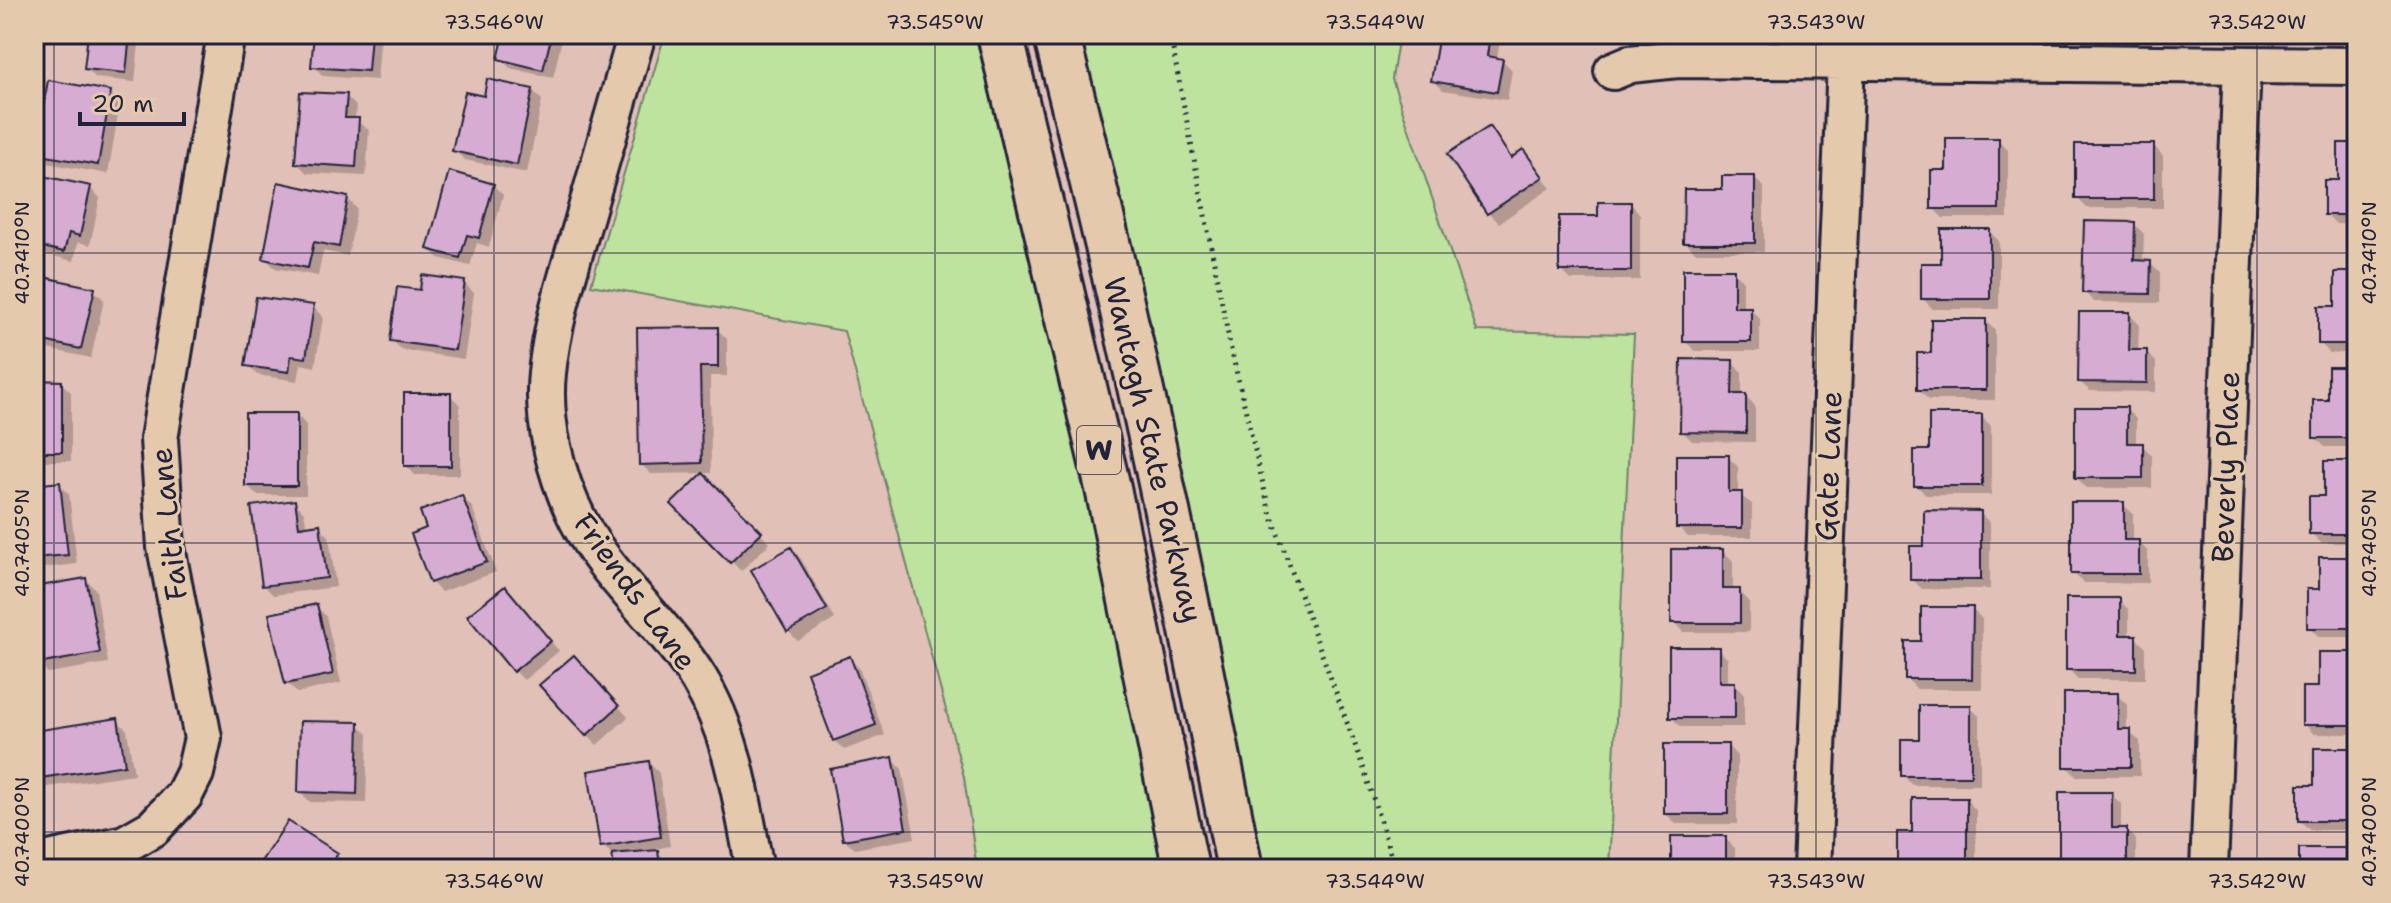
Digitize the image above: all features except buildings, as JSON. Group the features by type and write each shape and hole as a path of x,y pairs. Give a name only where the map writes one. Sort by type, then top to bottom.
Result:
{"highway":[{"name":"Wantagh State Parkway","path":"1000,34 1108,488 1186,869"},
{"name":"Wantagh State Parkway","path":"1056,34 1086,148 1190,613 1240,869"}],"street":[{"name":"Faith Lane","path":"34,863 125,844 153,828 184,795 195,773 203,738 166,547 159,439 226,34"},
{"name":"Friends Lane","path":"637,34 558,309 547,374 547,412 558,470 578,521 617,578 659,623 700,680 731,750 755,869"},
{"path":"1613,71 1648,61 1678,59 2357,66"},
{"name":"Gate Lane","path":"1812,869 1846,62"},
{"name":"Beverly Place","path":"2209,869 2242,65"}],"path":[{"path":"1170,34 1230,345 1269,509 1365,772 1395,869"}],"green space":[{"path":"665,34 975,34 1120,644 1161,869 977,869 964,777 844,331 591,285"},
{"path":"1077,34 1399,34 1392,79 1477,331 1634,334 1609,869 1262,869 1178,455"}]}
